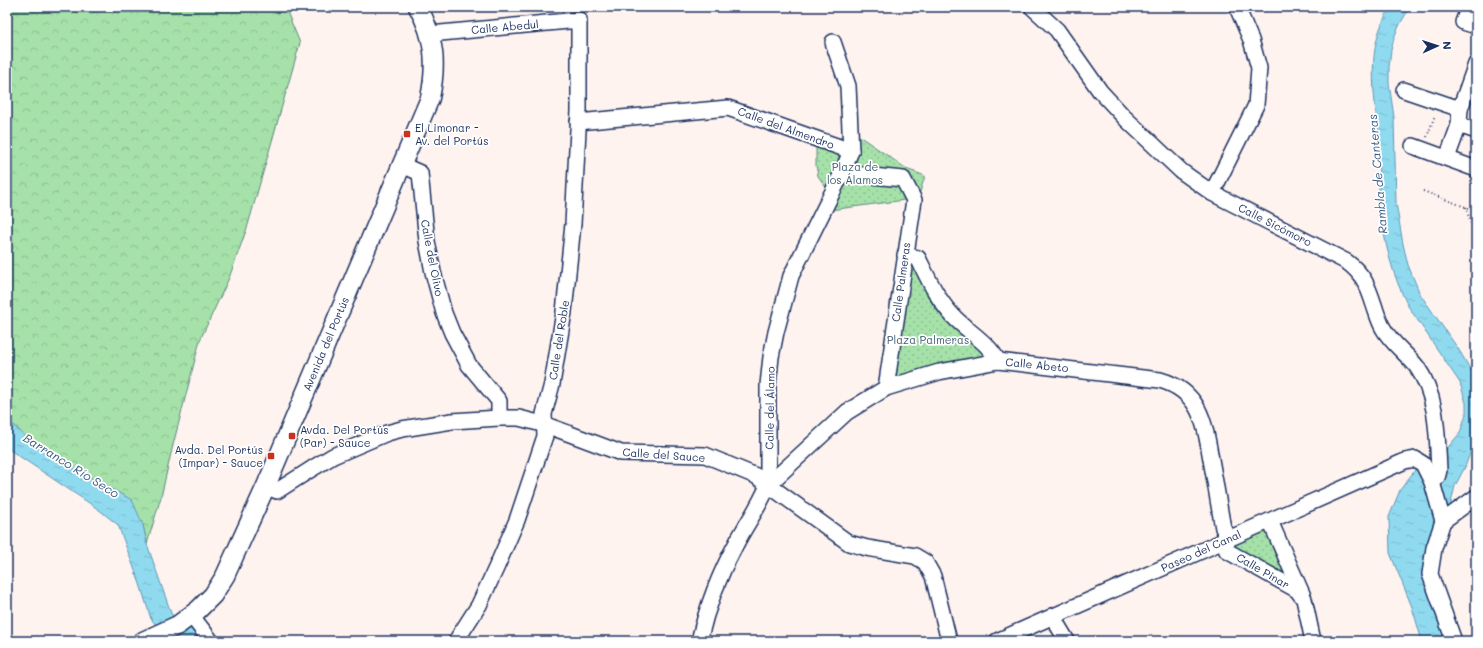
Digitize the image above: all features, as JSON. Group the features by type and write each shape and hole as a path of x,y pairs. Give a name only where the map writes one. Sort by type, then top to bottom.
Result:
{"main road":[{"name":"Avenida del Portús","path":"143,641 178,625 209,600 225,576 266,486 426,108 432,88 434,59 430,34 425,19 418,7"}],"street":[{"name":"Calle Sicómoro","path":"1032,7 1057,30 1100,91 1126,119 1181,171 1212,193 1348,262 1356,269 1368,287 1383,329 1417,368 1425,382 1431,398 1437,426 1439,470 1439,475 1432,482"},
{"path":"1212,193 1256,105 1259,68 1251,40 1237,7"},
{"path":"1469,7 1470,24"},
{"name":"Calle Abedul","path":"430,34 579,20"},
{"name":"Calle del Roble","path":"456,641 482,598 517,520 545,436 546,425 544,414 552,384 564,312 573,224 578,122 579,20"},
{"path":"833,42 848,86 851,151 842,174"},
{"path":"1447,158 1459,125 1460,109 1476,64"},
{"path":"1404,90 1460,109"},
{"name":"Calle del Almendro","path":"578,122 728,108 851,151"},
{"path":"1459,125 1476,132"},
{"path":"1419,145 1476,169"},
{"name":"Calle del Olivo","path":"402,165 420,173 427,241 438,293 452,333 469,365 498,401 499,418"},
{"name":"Calle Palmeras","path":"842,174 903,179 914,200 886,388"},
{"name":"Calle del Álamo","path":"699,641 708,607 723,570 768,485 768,385 771,357 776,332 791,276 842,174"},
{"path":"905,255 918,258 946,309 993,352 998,361"},
{"name":"Calle Abeto","path":"768,485 847,412 886,388 939,372 998,361 1152,379 1168,382 1177,386 1193,402 1203,418 1226,540"},
{"name":"Calle del Sauce","path":"266,486 277,491 333,456 387,433 452,421 519,418 546,425 621,453 704,455 756,476 848,543 867,548 915,556 925,562 933,576 949,641"},
{"name":"Paseo del Canal","path":"997,641 1404,461 1411,459 1420,461 1426,469 1432,482"},
{"path":"1432,482 1443,521 1434,548 1430,574 1454,641"},
{"path":"1443,521 1476,497"},
{"name":"Calle Pinar","path":"1270,520 1304,599 1313,641"},
{"name":"Calle Pinar","path":"1226,540 1228,551 1297,590 1304,599"},
{"path":"191,615 211,641"},
{"path":"1053,616 1067,641"}],"path":[{"path":"1419,145 1435,115"},
{"path":"1423,191 1476,211"},
{"path":"1466,208 1476,242"}],"green space":[{"path":"7,7 285,7 300,43 248,225 229,278 200,340 161,497 147,544 143,525 64,463 32,443 7,419"},
{"name":"Plaza de los Álamos","path":"846,133 859,136 907,169 925,176 920,192 905,200 830,210 828,190 818,176 816,165 816,146 839,139"},
{"name":"Plaza Palmeras","path":"905,255 998,361 886,388"},
{"path":"1270,521 1304,599 1223,541"}],"water":[{"path":"1391,7 1410,7 1395,35 1389,67 1389,83 1394,117 1396,203 1403,244 1408,265 1420,294 1459,350 1476,379 1476,437 1465,467 1455,486 1434,574 1458,641 1422,641 1412,607 1390,553 1389,517 1400,490 1418,466 1444,452 1460,433 1466,414 1466,403 1460,383 1408,306 1402,294 1389,256 1383,230 1379,196 1378,137 1373,70 1377,38"},
{"path":"7,419 32,443 64,463 132,500 143,525 147,544 171,613 178,624 191,615 210,641 183,641 162,632 151,619 140,584 118,525 98,509 7,448"}],"place":[{"name":"El Limonar - Av. del Portús","path":"407,134"},
{"name":"Avda. Del Portús (Par) - Sauce","path":"292,436"},
{"name":"Avda. Del Portús (Impar) - Sauce","path":"271,456"}],"water label":[{"name":"Rambla de Canteras","path":"1378,174"},
{"name":"Barranco Río Seco","path":"71,466"}]}
